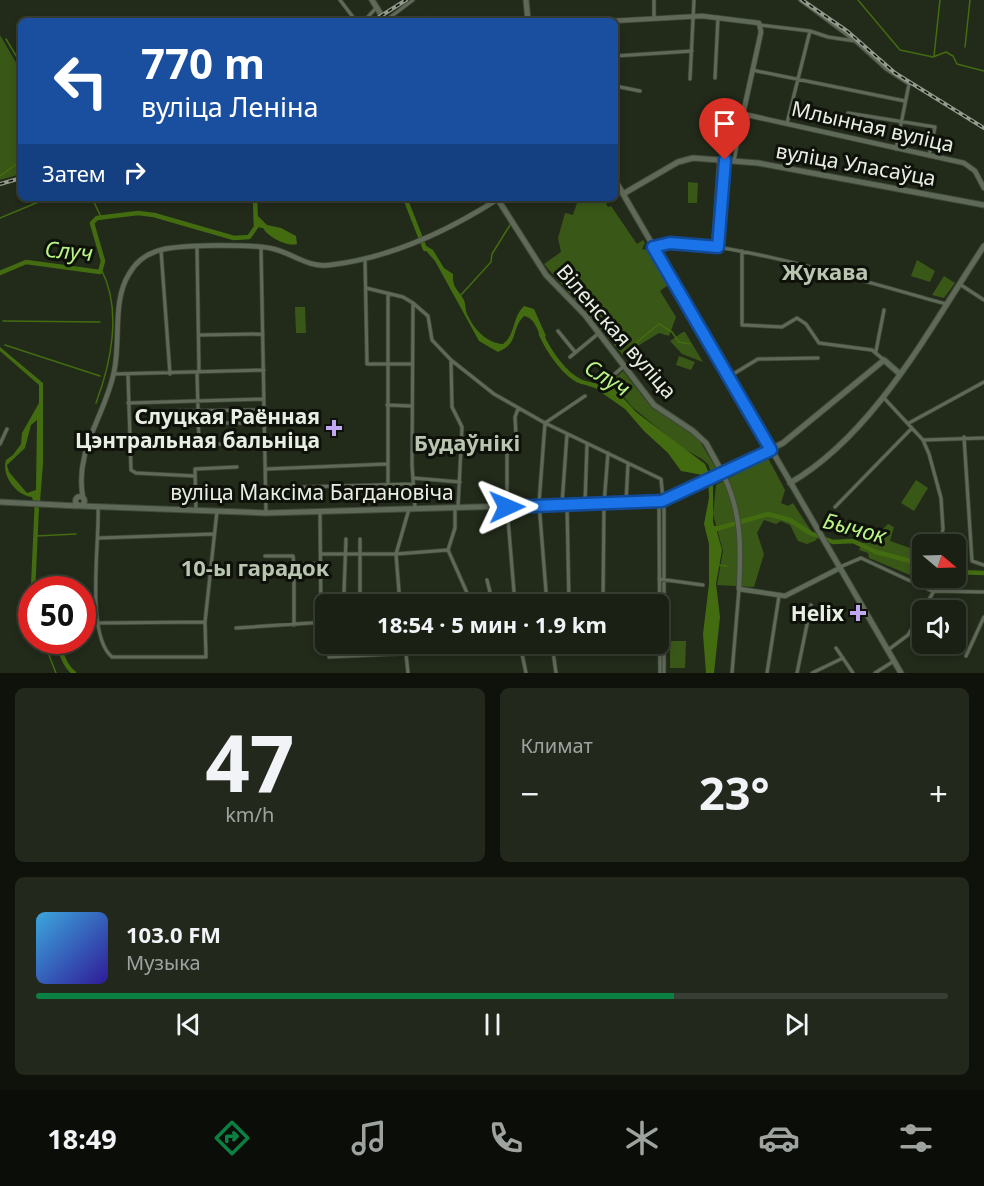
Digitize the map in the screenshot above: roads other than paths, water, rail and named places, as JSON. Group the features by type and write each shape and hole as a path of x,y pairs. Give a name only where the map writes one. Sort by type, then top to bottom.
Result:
{"main road":[{"path":"372,0 383,18"},
{"path":"526,0 528,18"},
{"name":"вуліца Уласаўца","path":"623,194 687,158 734,161 984,205"},
{"path":"618,185 901,673"},
{"name":"Віленская вуліца","path":"500,201 546,275 599,333 654,405 700,437 720,475"},
{"path":"790,483 812,470 884,398 984,246"},
{"path":"884,360 900,374"},
{"name":"вуліца Максіма Багдановіча","path":"0,502 63,505 80,501 96,506 266,513 662,501 771,450 795,435 884,360"}],"street":[{"path":"340,0 354,18"},
{"path":"389,18 413,0"},
{"path":"654,0 654,18"},
{"path":"690,79 694,0"},
{"path":"800,0 845,30 886,69 909,84 896,149"},
{"path":"367,18 377,8"},
{"path":"618,21 718,16 855,41"},
{"path":"715,78 718,16"},
{"path":"734,161 760,25"},
{"path":"788,123 810,31"},
{"path":"618,56 692,51"},
{"path":"753,70 905,101"},
{"path":"618,87 640,91"},
{"path":"848,113 934,127 930,156"},
{"name":"Млынная вуліца","path":"743,114 970,167 984,188"},
{"path":"713,246 722,160"},
{"path":"718,247 722,160"},
{"path":"80,501 84,454 114,374 125,282 141,260 161,250 197,247 261,247 274,249 318,266 365,258 409,245 476,213 494,201"},
{"path":"653,247 670,243 742,251 946,304"},
{"path":"197,247 199,445"},
{"path":"261,247 266,513"},
{"path":"161,250 170,374"},
{"path":"742,251 742,325 782,327 797,318 806,324 819,343 876,351 884,360"},
{"path":"365,258 366,364 411,364"},
{"path":"959,284 984,300"},
{"path":"366,288 413,303 428,316 432,340 451,360 494,394 545,423 661,479 665,579 664,673"},
{"path":"388,294 388,484"},
{"path":"399,594 396,554 412,509 413,303"},
{"path":"876,351 884,310"},
{"path":"558,331 575,352"},
{"path":"570,357 599,333"},
{"path":"199,335 264,334"},
{"path":"728,377 758,359 818,358"},
{"path":"451,360 452,407 462,427 460,482 455,528 448,550 468,594"},
{"path":"609,379 624,366"},
{"path":"114,374 264,370"},
{"path":"129,375 130,466 134,472 195,476"},
{"path":"909,424 984,382"},
{"path":"545,423 585,396"},
{"path":"884,398 923,440 941,498 942,534"},
{"path":"128,403 264,399"},
{"path":"387,405 411,406"},
{"path":"514,594 507,507 507,454 516,434 515,417 519,408"},
{"path":"177,411 264,410"},
{"path":"151,423 265,423"},
{"path":"545,423 539,506 546,594"},
{"path":"835,507 912,428"},
{"path":"0,444 7,429"},
{"path":"90,433 118,445 128,446 265,443"},
{"path":"567,434 564,505 568,594"},
{"path":"964,437 972,561 984,565"},
{"path":"923,440 984,438"},
{"path":"584,504 587,444"},
{"path":"603,594 604,504 608,453"},
{"path":"626,503 628,463"},
{"path":"265,470 387,464"},
{"path":"196,511 195,469 237,467"},
{"path":"720,475 739,517 740,527 739,589 732,673"},
{"path":"413,478 460,482"},
{"path":"265,488 413,484"},
{"path":"659,594 658,509 662,501"},
{"path":"96,506 99,538 96,543 98,633 112,657 206,657 205,622 217,512"},
{"path":"320,512 322,594"},
{"path":"99,538 214,534"},
{"path":"344,592 346,539"},
{"path":"360,539 360,593"},
{"path":"321,554 396,554 448,550"},
{"path":"265,556 293,556 294,625"},
{"path":"739,589 788,596 861,558 934,591 984,592"},
{"path":"294,564 321,563"},
{"path":"487,579 491,594"},
{"path":"659,579 703,585"},
{"path":"888,650 908,635 934,591"},
{"path":"767,673 779,596"},
{"path":"797,673 811,605"},
{"path":"966,656 984,617"},
{"path":"97,623 205,622"},
{"path":"236,628 315,624"},
{"path":"836,648 853,673"},
{"path":"329,654 329,657 406,654 408,673"},
{"path":"522,654 526,673"},
{"path":"553,654 556,673"},
{"path":"660,654 660,673"},
{"path":"812,673 843,658"},
{"path":"874,673 894,661"}],"waterway":[{"path":"858,0 900,50 933,57 946,52 953,56 957,64 984,71"},
{"path":"934,56 940,0"},
{"path":"965,47 970,0"},
{"path":"6,39 18,59"},
{"path":"0,176 18,163"},
{"path":"0,218 41,201"},
{"path":"93,201 101,217"},
{"name":"Случ","path":"0,273 26,262 100,272 103,261 92,223 97,218 138,213 154,215 234,238 249,237 256,227 255,201"},
{"name":"Случ","path":"406,201 425,249"},
{"path":"460,296 491,262 492,254 510,225"},
{"path":"96,403 110,354 113,320 112,303 102,271"},
{"path":"3,321 100,322"},
{"path":"627,350 659,324 672,332 679,342 690,344"},
{"name":"Случ","path":"541,334 563,368 582,382"},
{"path":"5,345 100,376"},
{"name":"Случ","path":"34,576 37,502"},
{"name":"Бычок","path":"716,529 768,514 790,520 810,533 833,542 853,541 876,552 912,561"},
{"path":"36,536 76,534"},
{"path":"718,565 727,566"},
{"name":"Бычок","path":"966,572 984,573"},
{"path":"49,654 56,673"},
{"name":"Случ","path":"61,654 65,663 74,673"}],"railway":[{"path":"378,18 406,0"},
{"path":"802,0 847,31 895,73 984,128"},
{"path":"0,184 18,179"}],"place":[{"name":"Слуцкая Раённая Цэнтральная бальніца","path":"334,428"},
{"name":"Helix","path":"858,613"}],"district":[{"name":"Жукава","path":"825,271"},
{"name":"Будаўнікі","path":"467,442"},
{"name":"10-ы гарадок","path":"255,567"}]}
